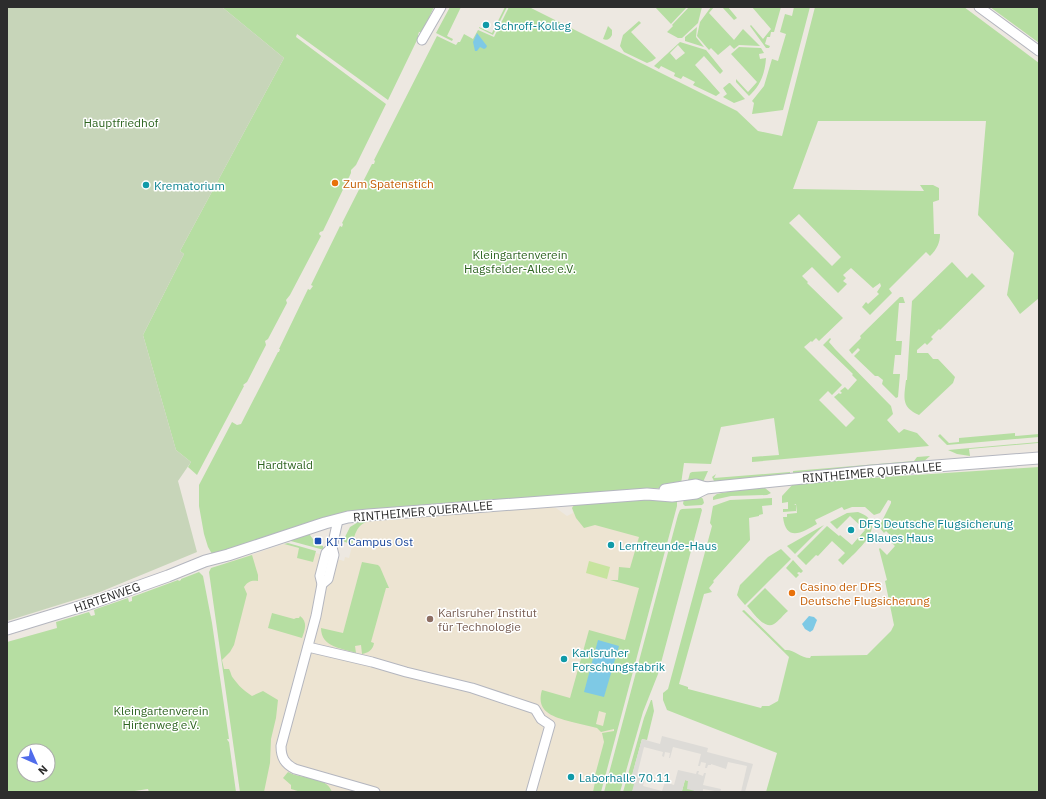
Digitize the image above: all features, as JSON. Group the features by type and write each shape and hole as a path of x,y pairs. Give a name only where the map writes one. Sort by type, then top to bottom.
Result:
{"street":[{"path":"422,40 440,7"},
{"path":"979,7 1039,51"},
{"name":"RINTHEIMER QUERALLEE","path":"206,561 338,520 368,515 647,494 672,496 696,493 706,488 857,473 1039,458"},
{"path":"338,520 332,547 326,553 320,576 322,584 316,616 281,746 281,754 284,762 295,770 375,792"},
{"name":"HIRTENWEG","path":"7,629 92,604 206,561"},
{"path":"308,647 472,688 535,709 541,718 550,725 531,792"}],"shaded area":[{"name":"Karlsruher Institut für Technologie","path":"632,500 656,571 597,792 240,792 212,585 226,563 284,544 344,561 345,557 349,558 355,534 359,527 365,522 369,521 551,507 556,508 567,516 573,513 572,506"},
{"path":"662,736 708,748 707,752 753,764 745,792 741,792 747,766 728,762 726,769 711,764 705,768 706,763 701,762 700,766 698,766 701,754 673,747 669,758 670,753 665,752 664,757 662,756 663,752 644,747 637,775 645,777 643,786 662,791 665,782 674,785 678,770 696,774 697,771 699,771 698,774 703,776 704,773 706,773 703,785 721,789 720,792 703,789 703,792 695,792 687,789 688,781 685,780 682,791 685,792 632,792 634,784 630,782 642,739 660,744"}],"green space":[{"name":"Hauptfriedhof","path":"7,7 222,7 284,58 180,251 184,254 143,335 176,450 191,462 178,481 197,552 100,592 7,621"},
{"path":"222,7 434,7 422,32 419,32 418,38 388,100 297,34 296,37 386,104 356,165 351,170 351,173 323,231 319,234 321,236 286,300 287,303 268,339 265,341 266,345 247,382 243,385 244,386 197,475 188,467 191,462 176,450 143,335 184,254 180,251 284,58"},
{"path":"450,7 461,7 447,36 453,39 452,41 436,33"},
{"path":"505,7 507,7 493,35 479,28 492,33"},
{"path":"509,7 529,7 737,111 758,131 782,136 815,7 964,7 1039,63 1039,298 1020,314 1007,295 1014,253 978,215 986,121 818,121 793,189 924,191 920,185 933,185 939,188 939,200 933,202 934,234 940,234 939,243 930,256 926,252 889,289 892,293 870,315 862,307 866,302 868,304 879,294 877,292 881,286 880,283 873,288 851,268 843,275 846,278 843,281 847,284 838,293 812,267 802,276 808,282 807,283 843,318 819,341 816,338 804,347 842,385 832,395 828,391 819,400 846,427 855,418 834,397 839,393 842,393 840,391 845,387 848,390 857,380 852,375 853,374 823,345 830,338 831,339 829,342 835,349 891,406 893,414 887,420 899,433 904,429 917,433 929,446 752,462 752,457 779,455 774,418 721,427 711,464 684,463 681,484 643,491 395,509 212,554 204,534 199,506 199,485 232,422 237,425 241,424 279,352 279,349 308,289 310,290 313,286 311,285 340,226 342,227 342,223 372,164 374,164 374,160 437,36 456,45 460,42 464,34 473,39 478,30 494,37","holes":["799,214 841,257 832,266 789,223"]},
{"path":"655,7 687,7 671,24"},
{"path":"689,7 702,7 698,23 682,38 678,38 667,32 673,26 672,25"},
{"path":"711,7 714,7 709,13 734,40 743,29 760,46 739,45 734,49 730,45 718,55 711,48 709,50 697,36 700,22"},
{"path":"722,7 728,7 737,18 734,20"},
{"path":"752,7 781,7 774,32 771,32 770,37 767,37 765,44 770,46 769,48 766,48 750,26 751,25 763,39 771,29"},
{"path":"794,7 810,7 783,110 752,114 754,103 752,101 764,86 772,59 778,61 786,34 780,32 785,14 792,16"},
{"path":"990,7 1039,7 1039,43"},
{"path":"639,21 641,23 631,32 656,58 647,63 624,52 620,46 623,35"},
{"path":"608,26 612,30 612,35 610,38 604,40 603,39"},
{"path":"697,27 696,37 704,47 685,41 685,37"},
{"path":"680,42 706,50 723,71 720,74 704,56 695,65 720,93 716,96 693,85 695,82 683,76 681,79 674,76 675,73 661,66 659,69 654,66","holes":["678,45 685,53 676,60 670,53"]},
{"path":"739,47 761,48 764,53 759,54 760,59 766,58 761,79 749,96 736,82 736,79 748,92 757,82 731,54"},
{"path":"729,83 745,99 734,103 723,97 727,94 723,88"},
{"path":"952,262 967,278 972,273 985,286 931,337 933,339 927,345 925,343 917,350 917,353 928,353 933,359 938,359 955,377 953,383 919,415 909,409 906,405 904,397 907,380 912,301"},
{"path":"900,297 903,297 905,303 899,303 896,341 902,341 901,355 895,355 893,374 900,374 898,397 896,398 882,384 883,380 878,376 875,376 854,356 860,350 858,348 852,354 849,350 861,338 860,336"},
{"path":"1015,433 1015,436 1039,434 1039,437 947,445 938,436 940,434 949,443 959,442 959,438"},
{"path":"1039,442 1039,448 1038,443 969,449 970,456 957,454 948,450"},
{"path":"930,456 923,462 793,475 793,471 914,461 917,457"},
{"path":"1039,467 1039,792 766,792 777,753 667,710 663,700 663,693 668,689 712,526 710,523 713,506 730,500 772,498 772,505 762,506 763,514 749,518 750,540 713,581 714,582 709,588 712,592 704,594 679,684 688,687 688,689 761,708 762,706 769,706 778,701 789,657 742,611 744,610 785,650 791,651 806,658 810,658 811,656 867,655 891,631 894,625 885,581 887,580 879,549 880,548 887,555 895,546 889,540 892,537 886,531 884,533 879,527 891,501 888,500 880,513 874,515 865,507 852,507 844,510 842,507 815,520 817,524 806,530 791,533 785,525 783,517 787,517 787,514 797,513 796,504 794,504 796,505 796,511 783,512 783,509 788,509 788,502 782,503 782,496 794,483"},
{"path":"708,471 703,482 687,484 690,473"},
{"path":"790,472 790,475 723,481 714,481 712,477 716,474 714,478"},
{"path":"753,487 765,488 771,493 767,495 731,496 713,500 713,497 717,494"},
{"path":"700,496 704,503 702,505 685,506 683,504 684,498"},
{"path":"632,500 675,500 677,502 601,792 593,792 595,782 594,779 604,742 602,733 614,731 614,729 601,732 597,728 553,716 544,709 541,704 542,690 570,698 589,630 625,640 639,588 610,580 618,580 619,567 630,568 639,537 595,525 584,528 576,518 572,508 575,504","holes":["599,711 606,713 603,726 596,724"]},
{"path":"701,508 702,510 658,674 643,712 620,792 604,792 678,515 682,509"},
{"path":"858,512 868,517 872,524 871,531 862,546 843,565 838,560 845,553 832,541 818,556 816,555 806,565 797,556 827,526 852,545 865,530 850,516 837,529 830,522 847,513"},
{"path":"360,521 369,521 365,522 359,527 352,545 343,541 350,527"},
{"path":"824,525 795,554 787,546"},
{"path":"310,535 316,542 323,546 324,550 287,540"},
{"path":"288,543 316,551 313,562 297,558 299,548 284,544"},
{"path":"781,549 791,559 745,605 737,595 740,585 768,557"},
{"path":"252,555 258,575 258,581 250,581 244,587 247,594 234,645 230,652 222,660 224,669 229,669 235,681 249,694 252,696 263,691 278,700 276,718 271,739 270,763 264,792 240,792 209,572 211,568"},
{"path":"793,560 803,571 801,573 797,573 799,575 796,578 786,568"},
{"path":"589,561 610,567 607,579 586,573"},
{"path":"362,562 378,565 389,588 386,588 371,642 374,643 373,648 362,654 361,645 355,646 356,653 338,648 328,643 324,639 321,628 343,633"},
{"name":"Kleingartenverein Hirtenweg e.V.","path":"199,572 203,576 212,623 229,739 227,739 229,742 236,792 149,792 148,789 128,792 7,792 7,642 57,628 56,622 89,612 91,616 95,615 94,610 96,609 128,598 129,602 132,601 132,597 181,580"},
{"path":"765,588 788,611 776,623 770,625 763,623 747,606"},
{"path":"272,613 294,619 299,618 300,616 303,618 305,629 302,638 268,628"},
{"path":"651,700 654,711 647,740 642,739 630,783 635,784 632,792 623,792 644,718"},
{"path":"288,772 319,780 329,787 332,792 301,792 291,789 291,785 283,778"},
{"path":"685,780 689,781 695,792 682,791"}],"water":[{"path":"477,33 487,46 484,49 480,47 477,51 475,51 473,42"},
{"path":"809,616 814,617 817,620 813,630 810,632 805,629 802,624"},
{"path":"598,640 619,646 604,697 584,692"}],"place":[{"name":"Schroff-Kolleg","path":"486,25"},
{"name":"Zum Spatenstich","path":"335,183"},
{"name":"Krematorium","path":"146,185"},
{"name":"DFS Deutsche Flugsicherung - Blaues Haus","path":"851,530"},
{"name":"KIT Campus Ost","path":"318,541"},
{"name":"Lernfreunde-Haus","path":"611,545"},
{"name":"Casino der DFS Deutsche Flugsicherung","path":"792,593"},
{"name":"Karlsruher Institut für Technologie","path":"430,619"},
{"name":"Karlsruher Forschungsfabrik","path":"564,659"},
{"name":"Laborhalle 70.11","path":"571,777"}],"park label":[{"name":"Kleingartenverein Hagsfelder-Allee e.V.","path":"520,261"},
{"name":"Hardtwald","path":"285,464"}]}
